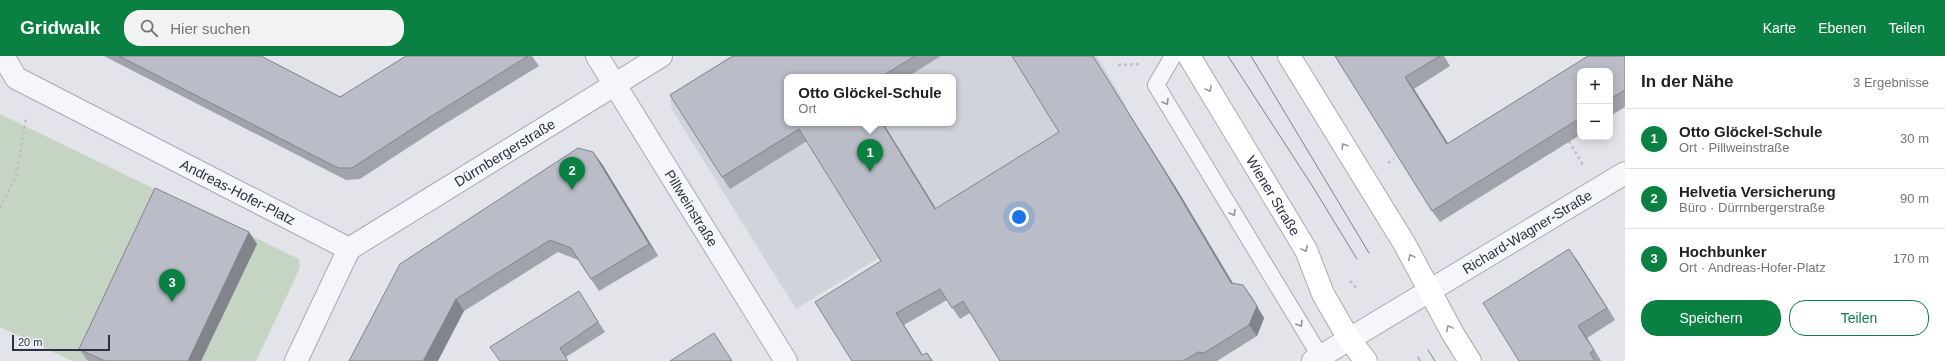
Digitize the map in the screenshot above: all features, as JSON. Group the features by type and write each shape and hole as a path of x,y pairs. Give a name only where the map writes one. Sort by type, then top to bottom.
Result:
{"main road":[{"name":"Wiener Straße","path":"1189,56 1306,250 1323,294 1349,339 1366,361"},
{"path":"1289,56 1404,242 1453,334 1470,361"}],"street":[{"name":"Andreas-Hofer-Platz","path":"3,56 16,78 349,248"},
{"name":"Pillweinstraße","path":"597,56 786,361"},
{"name":"Dürrnbergerstraße","path":"349,248 660,56"},
{"name":"Richard-Wagner-Straße","path":"1430,292 1625,173"},
{"path":"296,361 349,248"},
{"path":"1319,359 1349,339 1430,292"}],"lane":[{"path":"1173,56 1156,85 1319,359"}],"path":[{"path":"0,208 16,176 26,119"},
{"path":"1569,141 1584,166"}],"shaded area":[{"path":"731,56 1097,56 1126,105 796,309 672,110 670,100 673,92"}],"green space":[{"path":"0,114 299,259 300,268 256,361 72,361 0,327"}],"building":[{"path":"119,56 261,56 340,97 406,56 528,56 352,168 338,168"},
{"path":"733,56 915,56 886,74 784,74 784,126 884,126 935,209 1059,132 1012,56 1093,56 1167,175 1231,283 1243,285 1257,306 1249,325 1204,353 1198,352 1183,361 1000,361 963,301 952,308 940,289 896,313 922,355 927,353 932,361 852,361 815,302 881,261 799,129 722,177 670,95"},
{"path":"1335,56 1440,56 1405,77 1447,144 1588,56 1625,56 1625,90 1613,97 1613,68 1577,68 1577,120 1432,211"},
{"path":"578,148 593,152 649,244 591,279 571,248 550,240 456,299 423,361 349,361 400,264"},
{"path":"155,188 249,232 188,361 105,361 79,349"},
{"path":"1569,249 1607,308 1578,326 1594,350 1590,353 1595,361 1519,361 1483,303"},
{"path":"579,291 598,322 560,348 568,361 500,361 490,347"},
{"path":"714,333 732,361 670,361"}],"tram line":[{"path":"1228,56 1313,187 1357,259"},
{"path":"1251,56 1369,253"},
{"path":"1428,350 1435,361"},
{"path":"1418,357 1420,361"}],"place":[{"name":"Otto Glöckel-Schule","path":"870,172"},
{"name":"Helvetia Versicherung","path":"572,190"},
{"name":"Hochbunker","path":"172,302"}]}
